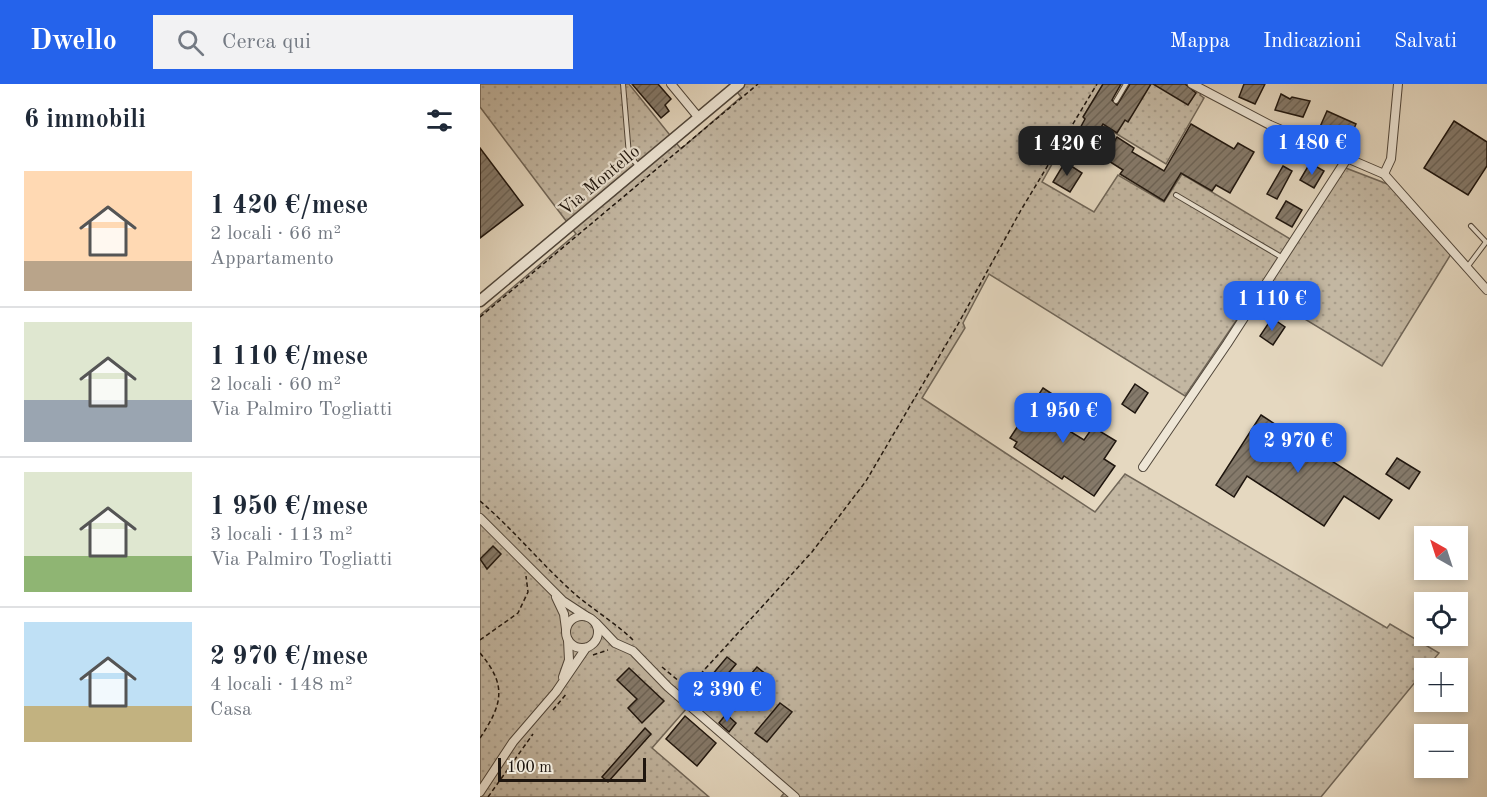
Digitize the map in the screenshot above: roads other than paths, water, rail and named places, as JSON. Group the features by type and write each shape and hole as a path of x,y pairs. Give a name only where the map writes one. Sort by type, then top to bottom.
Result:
{"street":[{"path":"671,84 699,118"},
{"name":"Via Montello","path":"480,302 738,84"},
{"path":"1192,84 1270,125 1384,174 1487,290"},
{"path":"1384,174 1391,159 1398,84"},
{"path":"1143,467 1348,157"},
{"path":"480,518 551,589 571,607 596,623 613,647"},
{"path":"551,589 564,614 569,660 556,692"},
{"path":"566,629 573,618 586,616"},
{"path":"480,792 513,742 556,692 590,646 598,634 596,623"},
{"path":"568,640 576,647 613,647 633,651 668,687 795,797"}],"lane":[{"path":"623,84 629,155 640,168"},
{"path":"1116,101 1126,84"},
{"path":"1176,195 1283,258"},
{"path":"1468,266 1486,242 1471,226"}]}
